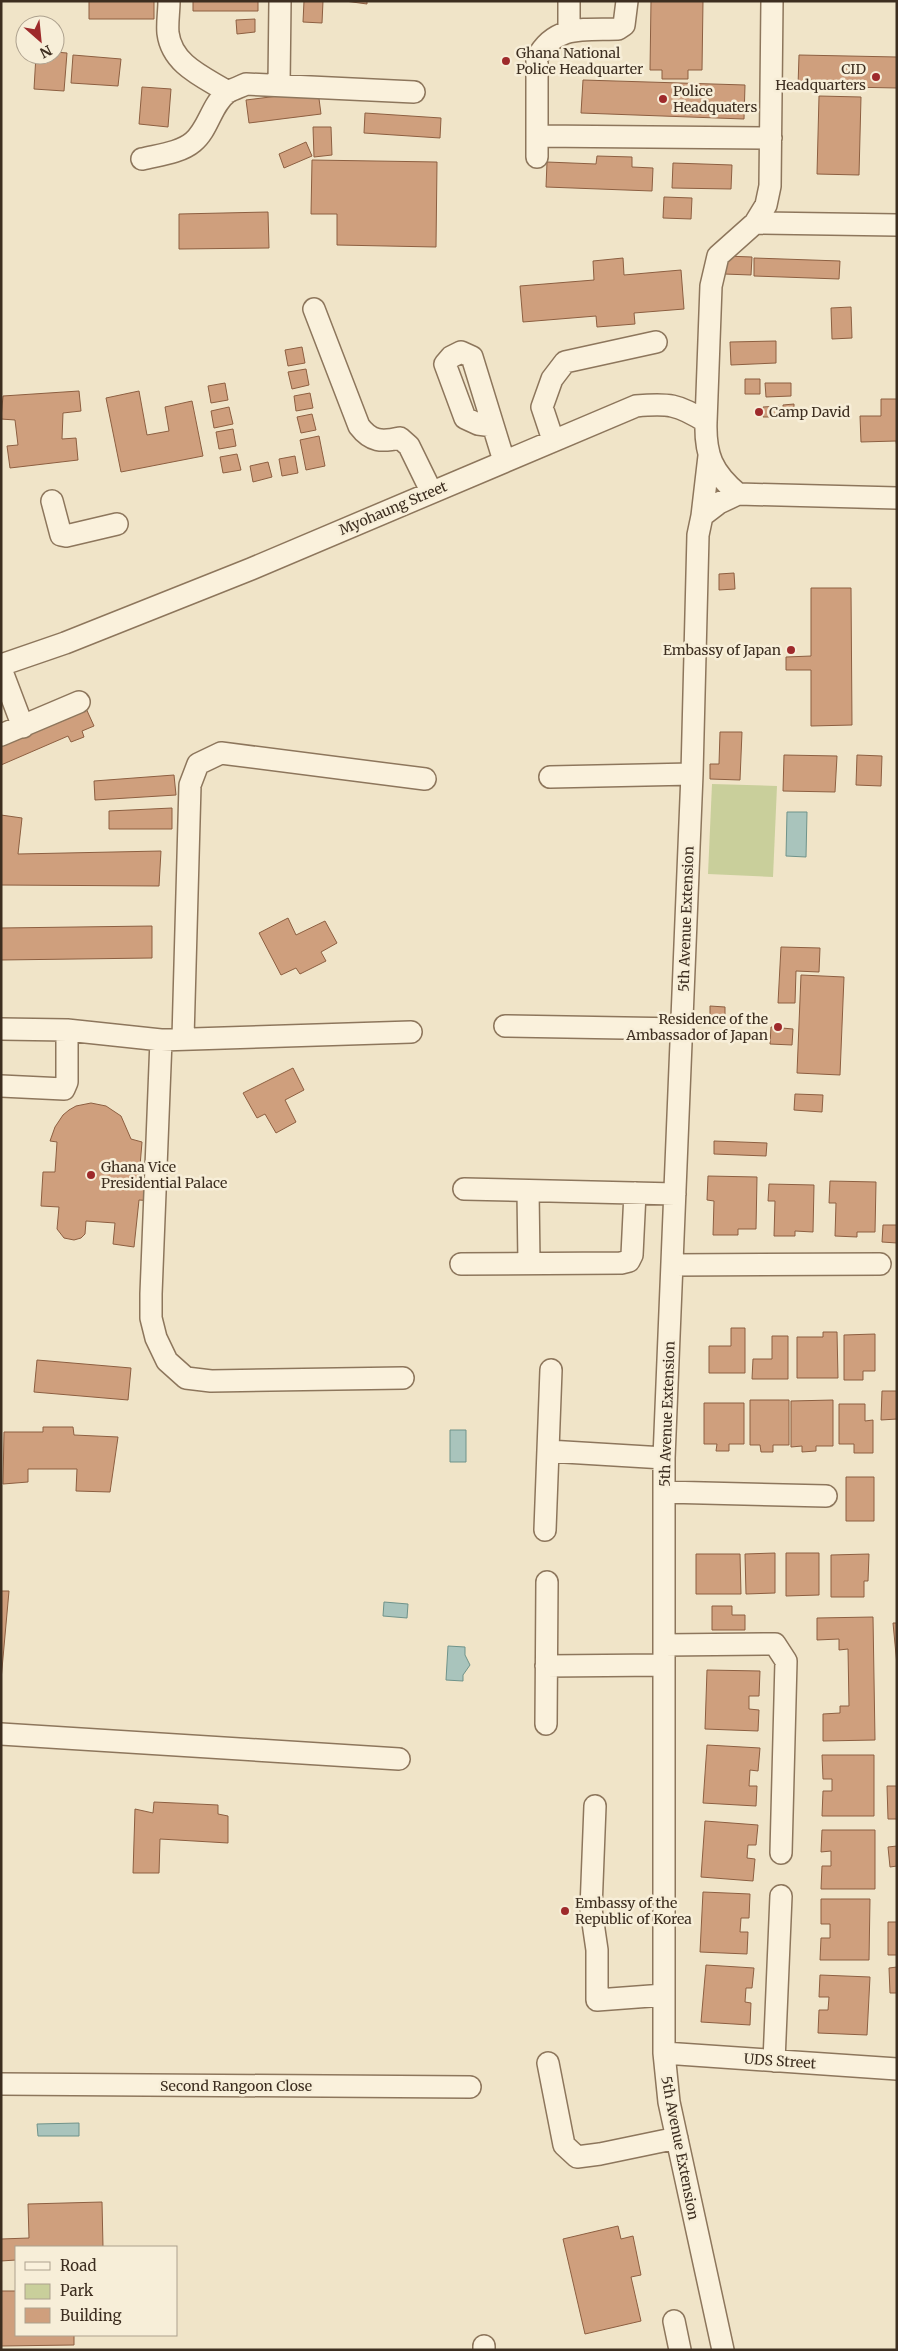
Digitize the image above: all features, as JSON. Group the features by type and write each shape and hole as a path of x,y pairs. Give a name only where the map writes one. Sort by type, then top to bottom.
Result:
{"street":[{"path":"169,1 168,34 174,52 187,67 228,92"},
{"path":"279,84 280,1"},
{"path":"568,30 569,1"},
{"path":"537,157 537,58 542,47 553,37 568,30 618,29 624,25 627,1"},
{"path":"738,494 726,484 709,456 706,441 711,286 718,256 755,223 766,205 770,186 772,1"},
{"path":"142,159 178,150 192,143 204,130 217,103 228,92 246,84 279,84 414,92"},
{"path":"537,136 771,138"},
{"path":"755,223 897,225"},
{"path":"314,309 359,426 366,435 377,442 400,438 409,446 431,491"},
{"path":"553,440 542,407 552,379 565,362 656,342"},
{"name":"Myohaung Street","path":"1,665 65,643 251,569 431,491 636,406 663,404 686,409 706,422"},
{"path":"493,426 504,461"},
{"name":"5th Avenue Extension","path":"709,456 698,535 692,774 664,1458 664,2053 669,2102 723,2350"},
{"path":"702,516 719,503 738,494 897,498"},
{"path":"52,501 61,535 66,536 116,524"},
{"path":"1,669 23,727"},
{"path":"1,735 79,702"},
{"path":"183,1038 190,785 198,764 220,753 425,779"},
{"path":"550,777 692,774"},
{"path":"505,1026 682,1029"},
{"path":"1,1029 67,1030 161,1040 411,1032"},
{"path":"1,1086 64,1089 67,1082 67,1030"},
{"path":"161,1040 151,1302 156,1338 166,1361 186,1378 211,1380 404,1378"},
{"path":"464,1189 675,1194"},
{"path":"528,1190 529,1263"},
{"path":"461,1264 622,1263 628,1261 632,1254 635,1193"},
{"path":"672,1265 880,1264"},
{"path":"544,1530 551,1370"},
{"path":"548,1451 664,1458"},
{"path":"664,1492 826,1496"},
{"path":"546,1724 547,1582"},
{"path":"546,1666 775,1644 782,1651 786,1661 781,1853"},
{"path":"1,1734 399,1759"},
{"path":"595,1806 591,1909 597,1950 597,2000 664,1995"},
{"path":"774,2061 781,1896"},
{"name":"UDS Street","path":"664,2053 897,2069"},
{"path":"548,2063 564,2145 577,2157 677,2138"},
{"name":"Second Rangoon Close","path":"1,2084 470,2087"},
{"path":"674,2321 680,2350"}],"green space":[{"path":"712,784 777,786 773,877 708,874"}],"water":[{"path":"787,812 807,812 806,857 786,856"},
{"path":"450,1430 466,1430 466,1462 450,1462"},
{"path":"384,1602 408,1604 407,1618 383,1616"},
{"path":"448,1646 465,1647 465,1655 470,1665 463,1675 463,1681 446,1680"},
{"path":"79,2123 79,2136 38,2136 37,2124"}],"building":[{"path":"89,1 154,1 154,19 89,19"},
{"path":"193,1 258,1 258,11 193,11"},
{"path":"304,1 323,1 322,23 303,22"},
{"path":"345,1 367,1 367,4"},
{"path":"651,1 703,1 702,70 688,70 688,79 662,79 662,70 650,70"},
{"path":"255,19 255,32 237,34 236,20"},
{"path":"65,53 67,53 64,91 34,89 35,65 65,65"},
{"path":"73,55 121,59 118,86 71,83"},
{"path":"799,55 897,57 897,88 798,86"},
{"name":"Police Headquaters","path":"583,80 745,85 744,119 581,113"},
{"path":"142,87 171,89 168,127 139,124"},
{"path":"318,91 321,114 249,123 246,100"},
{"path":"819,96 861,97 859,175 817,174"},
{"path":"365,113 441,118 440,138 364,133"},
{"path":"313,127 331,127 332,155 314,157"},
{"path":"306,142 312,156 284,168 279,154"},
{"path":"597,156 632,157 632,167 653,168 652,191 546,187 547,162 596,164"},
{"path":"312,160 437,162 436,247 337,245 337,214 311,214"},
{"path":"673,163 732,165 731,189 672,188"},
{"path":"664,197 692,198 691,219 663,218"},
{"path":"268,212 269,248 179,249 179,214"},
{"path":"725,256 752,257 751,275 724,274"},
{"path":"623,258 624,275 681,270 684,309 634,313 635,324 597,327 596,316 523,322 520,286 594,280 593,261"},
{"path":"754,258 840,261 839,279 754,276"},
{"path":"851,307 852,338 832,339 831,308"},
{"path":"776,341 776,363 731,365 730,342"},
{"path":"302,347 305,363 288,366 285,350"},
{"path":"306,369 309,385 292,389 288,372"},
{"path":"745,379 760,379 760,394 745,394"},
{"path":"225,383 228,400 211,403 208,386"},
{"path":"765,383 791,383 791,396 766,397"},
{"path":"79,391 81,411 63,413 62,439 76,438 78,460 10,468 7,446 18,445 15,420 1,419 3,396"},
{"path":"139,391 147,435 169,431 165,407 192,401 203,456 121,472 106,398"},
{"path":"310,393 313,408 296,411 294,396"},
{"path":"881,399 897,399 897,448 896,441 861,442 860,416 881,416"},
{"path":"794,404 794,417 783,417 783,405"},
{"path":"779,406 779,417 763,417 763,407"},
{"path":"229,407 233,424 214,428 211,411"},
{"path":"312,414 316,430 301,433 297,417"},
{"path":"233,429 236,446 219,449 216,432"},
{"path":"319,436 325,466 306,470 300,440"},
{"path":"237,454 241,470 223,473 220,457"},
{"path":"295,456 298,473 282,476 279,459"},
{"path":"268,462 272,477 253,482 250,466"},
{"path":"734,573 735,589 719,590 719,574"},
{"path":"811,588 851,588 852,725 811,726 811,670 786,670 786,657 811,656"},
{"path":"84,704 94,726 82,731 84,737 71,742 68,736 1,765 1,741"},
{"path":"720,732 742,732 740,780 710,779 710,764 719,764"},
{"path":"784,755 837,756 835,792 783,791"},
{"path":"857,755 882,756 881,786 856,785"},
{"path":"174,775 176,795 95,800 94,781"},
{"path":"172,808 172,829 109,829 109,811"},
{"path":"1,815 22,818 18,854 161,851 159,886 1,885"},
{"path":"288,918 296,935 325,921 337,943 321,952 326,961 300,974 296,968 281,975 259,933"},
{"path":"152,926 152,958 1,960 1,928"},
{"path":"781,947 820,948 819,972 796,971 795,1003 778,1003"},
{"path":"801,975 844,977 840,1075 797,1073"},
{"path":"710,1006 725,1007 725,1020 710,1019"},
{"path":"771,1027 793,1029 792,1045 770,1044"},
{"path":"293,1068 304,1090 285,1100 296,1122 276,1133 265,1114 257,1118 243,1093"},
{"path":"795,1094 823,1095 822,1112 794,1110"},
{"name":"Ghana Vice Presidential Palace","path":"91,1103 106,1106 121,1116 131,1139 142,1142 139,1178 155,1179 154,1201 139,1200 134,1247 113,1244 115,1223 86,1221 85,1234 81,1238 74,1240 64,1238 57,1229 59,1207 41,1206 43,1172 55,1172 57,1142 50,1141 55,1127 69,1110 76,1106"},
{"path":"714,1141 767,1143 766,1156 714,1154"},
{"path":"708,1176 757,1177 756,1229 738,1229 738,1235 713,1235 714,1201 707,1200"},
{"path":"830,1181 876,1182 875,1232 857,1232 857,1237 835,1236 836,1203 829,1203"},
{"path":"769,1184 814,1185 813,1232 795,1231 795,1236 774,1236 775,1201 768,1201"},
{"path":"883,1225 897,1225 897,1243 882,1242"},
{"path":"731,1328 745,1328 745,1373 709,1373 709,1346 731,1346"},
{"path":"823,1332 837,1332 838,1378 797,1378 797,1337 823,1337"},
{"path":"875,1334 875,1371 863,1371 863,1380 844,1380 844,1335"},
{"path":"772,1336 788,1336 788,1379 752,1379 753,1359 772,1359"},
{"path":"37,1360 131,1368 128,1400 34,1392"},
{"path":"882,1391 897,1391 897,1419 881,1420"},
{"path":"750,1400 789,1400 789,1445 773,1445 773,1452 761,1452 760,1445 750,1445"},
{"path":"833,1400 833,1446 816,1446 816,1451 802,1452 802,1446 791,1447 791,1401"},
{"path":"704,1403 744,1403 744,1444 729,1444 729,1451 716,1451 717,1444 704,1444"},
{"path":"839,1404 865,1404 865,1421 873,1420 873,1453 854,1453 854,1444 839,1444"},
{"path":"43,1427 73,1427 74,1435 118,1437 110,1492 76,1491 77,1469 28,1469 28,1482 3,1484 4,1432 43,1432"},
{"path":"846,1477 874,1477 874,1521 846,1521"},
{"path":"775,1553 775,1593 746,1594 745,1554"},
{"path":"786,1553 819,1553 819,1595 786,1596"},
{"path":"696,1554 740,1554 741,1594 696,1594"},
{"path":"869,1554 868,1581 864,1581 864,1597 831,1597 831,1555"},
{"path":"1,1591 9,1591 1,1680"},
{"path":"712,1606 732,1606 732,1615 745,1615 745,1630 712,1630"},
{"path":"873,1617 875,1740 823,1741 823,1714 840,1713 840,1706 849,1706 848,1649 839,1650 839,1639 817,1640 817,1618"},
{"path":"893,1623 897,1623 897,1665"},
{"path":"707,1670 760,1671 759,1696 749,1696 749,1709 759,1710 758,1731 705,1729"},
{"path":"707,1745 760,1748 758,1771 750,1770 749,1786 757,1786 756,1806 703,1803"},
{"path":"822,1755 874,1755 874,1816 822,1816 823,1791 832,1791 832,1779 823,1779"},
{"path":"887,1786 897,1786 897,1819 888,1819"},
{"path":"154,1802 218,1805 218,1814 228,1816 228,1843 160,1839 159,1873 133,1873 135,1809 153,1813"},
{"path":"705,1821 758,1825 756,1845 748,1845 747,1858 755,1859 753,1881 701,1877"},
{"path":"822,1830 875,1830 875,1889 821,1889 822,1866 831,1866 831,1851 821,1852"},
{"path":"897,1846 897,1866 890,1867 888,1847"},
{"path":"703,1892 750,1894 749,1918 741,1918 740,1932 748,1932 747,1954 700,1952"},
{"path":"821,1899 870,1899 869,1960 820,1960 821,1938 830,1938 830,1924 821,1924"},
{"path":"888,1922 897,1922 897,1955 888,1955"},
{"path":"706,1965 754,1968 752,1988 746,1988 745,2002 751,2003 750,2025 701,2022"},
{"path":"897,1967 897,1993 890,1993 889,1968"},
{"path":"820,1975 870,1977 867,2035 818,2033 819,2010 828,2010 829,1997 819,1997"},
{"path":"102,2202 103,2246 15,2246 15,2260 1,2261 1,2239 29,2238 28,2204"},
{"path":"618,2226 621,2239 633,2236 641,2275 631,2277 641,2321 585,2334 563,2239"},
{"path":"1,2291 15,2291 15,2336 74,2336 74,2345 1,2346"}],"place":[{"name":"Ghana National Police Headquarter","path":"506,61"},
{"name":"CID Headquarters","path":"876,77"},
{"name":"Police Headquaters","path":"663,99"},
{"name":"Camp David","path":"759,412"},
{"name":"Embassy of Japan","path":"791,650"},
{"name":"Residence of the Ambassador of Japan","path":"778,1027"},
{"name":"Ghana Vice Presidential Palace","path":"91,1175"},
{"name":"Embassy of the Republic of Korea","path":"565,1911"}]}
